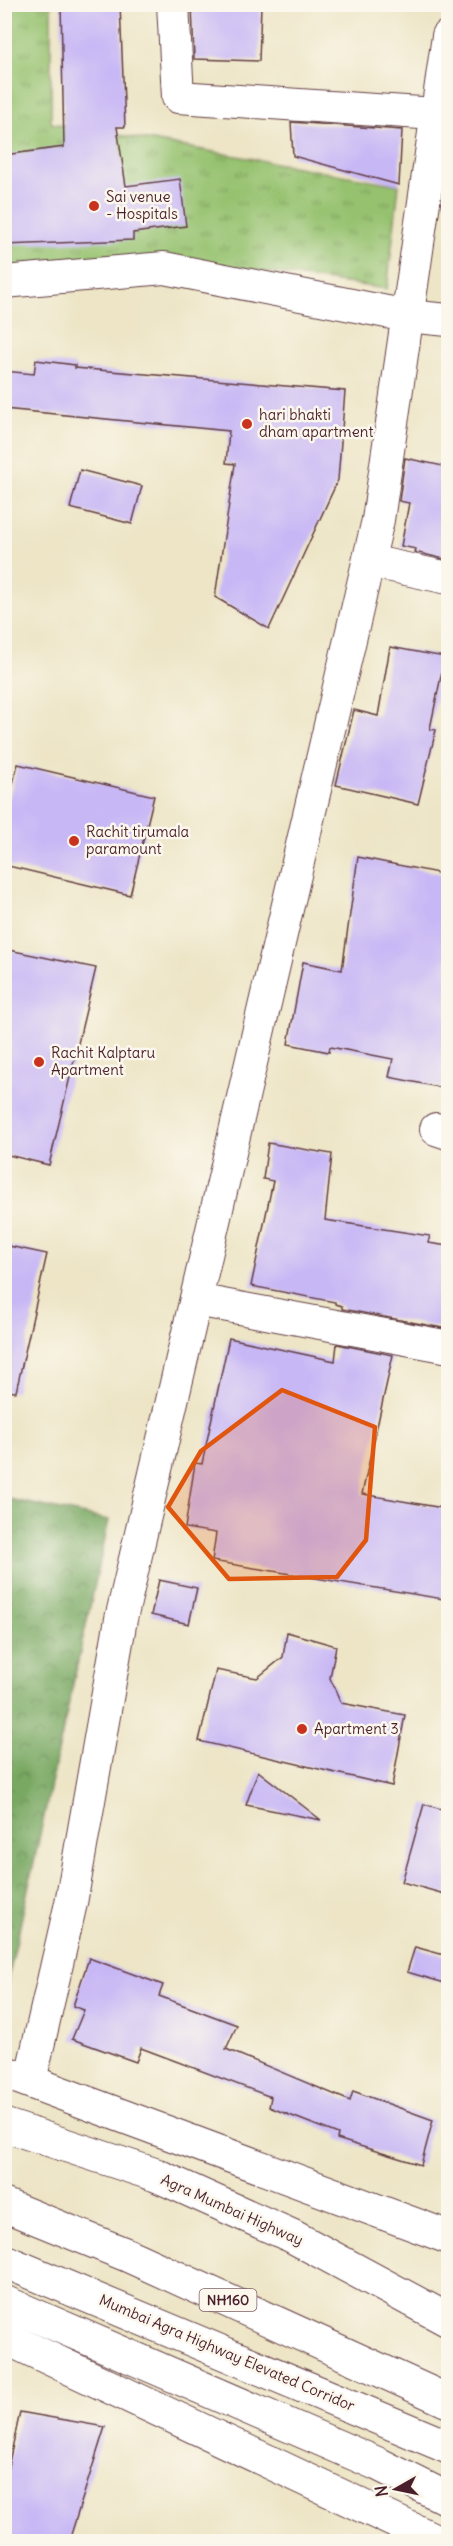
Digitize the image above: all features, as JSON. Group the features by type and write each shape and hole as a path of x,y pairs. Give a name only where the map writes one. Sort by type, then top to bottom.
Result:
{"main road":[{"path":"17,2077 448,2237"},
{"name":"Agra Mumbai Highway","path":"4,2125 156,2175 292,2236 448,2320"},
{"name":"NH160","path":"4,2205 128,2255 448,2401"},
{"name":"Mumbai Agra Highway Elevated Corridor","path":"4,2261 448,2446"},
{"path":"4,2302 378,2464 448,2499"},
{"path":"4,2337 439,2541"}],"street":[{"path":"172,4 178,97 436,114"},
{"path":"17,2077 71,1903 121,1619 378,520 448,36"},
{"path":"4,282 164,268 407,316 448,320"},
{"path":"369,561 448,578"},
{"path":"196,1300 444,1346"}],"highlighted area":[{"path":"282,1390 375,1427 366,1540 337,1577 229,1579 168,1507 201,1451"}],"green space":[{"path":"5,5 51,5 51,123 399,185 387,289 204,263 5,278"},
{"path":"4,1498 109,1520 5,1994 4,1994"}],"building":[{"path":"61,4 120,4 125,127 117,127 126,186 180,179 186,226 133,233 133,240 4,245 4,155 64,147"},
{"path":"192,4 261,6 259,61 194,59"},
{"path":"291,122 402,130 399,185 293,156"},
{"path":"36,360 75,365 75,368 345,391 338,480 269,629 215,597 235,464 226,463 229,431 4,409 4,371 34,374"},
{"path":"405,458 448,467 448,560 401,546 409,503 399,501"},
{"path":"80,470 142,486 132,524 70,508"},
{"path":"390,647 445,657 430,729 436,730 418,804 336,785 354,710 378,716"},
{"name":"Rachit tirumala paramount","path":"18,764 154,796 130,895 4,865 4,818"},
{"path":"358,857 448,875 448,1089 389,1077 393,1059 330,1047 329,1052 288,1044 303,962 342,970"},
{"name":"Rachit Kalptaru Apartment","path":"9,950 96,968 49,1165 4,1154 4,970"},
{"path":"268,1143 332,1154 325,1220 430,1236 428,1243 448,1246 448,1329 342,1309 342,1306 335,1302 251,1286 273,1181 263,1179"},
{"path":"4,1245 47,1254 16,1392 4,1391"},
{"path":"229,1338 335,1361 337,1344 393,1355 362,1494 448,1509 448,1569 443,1599 212,1561 216,1533 185,1528 195,1463 202,1464"},
{"path":"159,1580 197,1588 189,1624 151,1615"},
{"name":"Apartment 3","path":"287,1632 336,1646 330,1678 341,1703 405,1715 392,1786 199,1741 216,1670 257,1678 283,1657"},
{"path":"258,1771 321,1820 246,1805"},
{"path":"424,1804 448,1811 448,1895 402,1882"},
{"path":"415,1947 448,1956 448,1984 407,1972"},
{"path":"89,1958 163,1985 159,1996 237,2025 226,2049 350,2101 353,2091 433,2120 421,2165 337,2139 338,2134 269,2107 271,2097 141,2048 136,2062 72,2039 84,2010 73,2006"},
{"path":"20,2412 105,2427 69,2541 4,2541 4,2485"}],"place":[{"name":"Sai venue - Hospitals","path":"94,206"},
{"name":"hari bhakti dham apartment","path":"247,424"},
{"name":"Rachit tirumala paramount","path":"74,841"},
{"name":"Rachit Kalptaru Apartment","path":"39,1062"},
{"name":"Apartment 3","path":"302,1729"}]}
